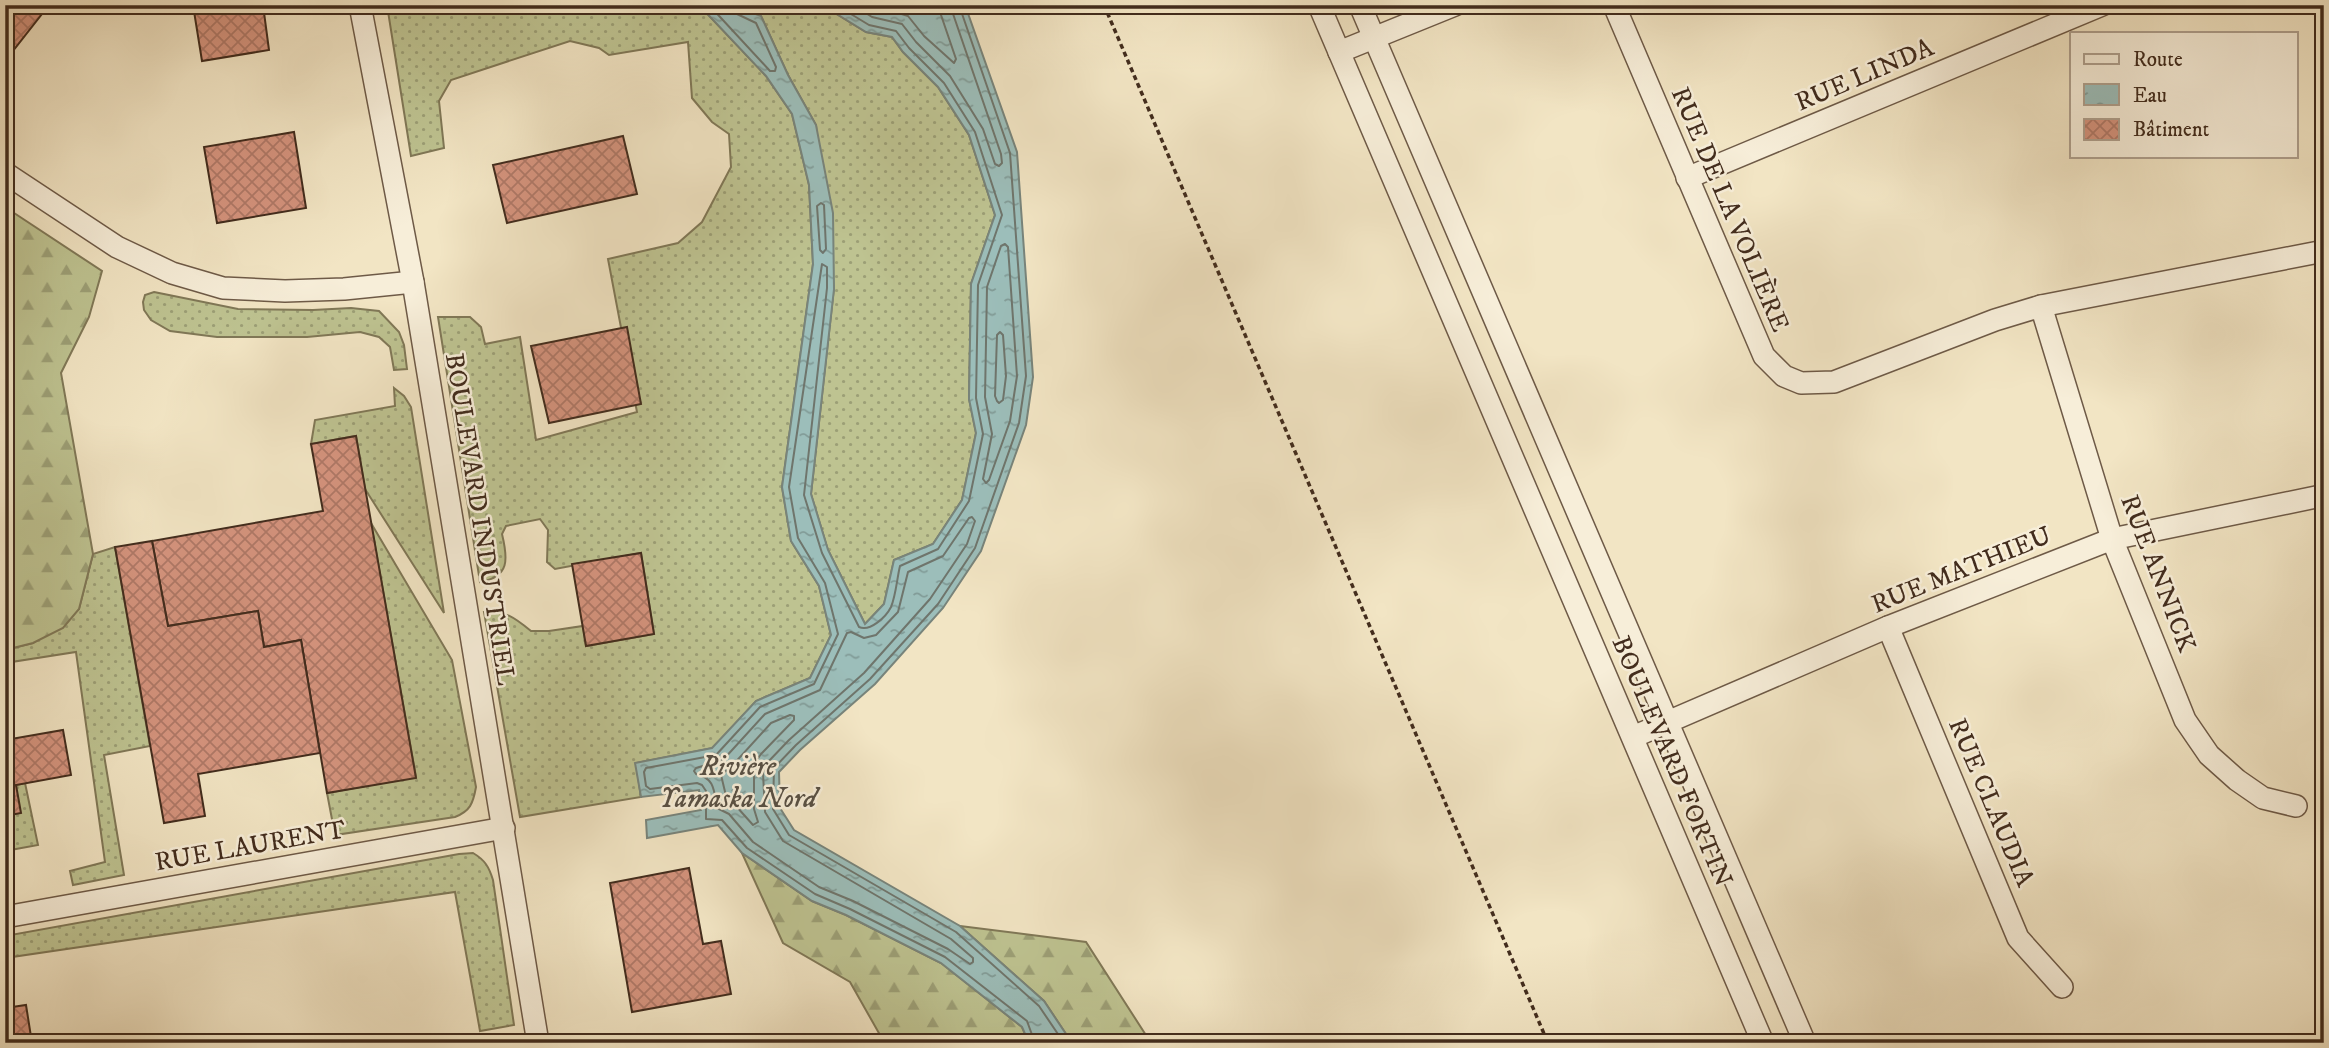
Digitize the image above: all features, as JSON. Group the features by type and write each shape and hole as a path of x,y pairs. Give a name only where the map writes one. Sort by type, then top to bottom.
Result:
{"street":[{"name":"BOULEVARD INDUSTRIEL","path":"360,5 413,282 538,1043"},
{"name":"BOULEVARD FORTIN","path":"1319,5 1763,1043"},
{"name":"BOULEVARD FORTIN","path":"1360,5 1805,1043"},
{"path":"1339,52 1455,5"},
{"name":"RUE DE LA VOLIÈRE","path":"1614,5 1764,356 1784,376 1801,383 1834,382 1995,320 2041,306 2324,251"},
{"name":"RUE LINDA","path":"1688,178 2102,5"},
{"path":"5,173 117,247 172,273 223,288 285,291 344,289 413,282"},
{"path":"1448,307 1484,293"},
{"name":"RUE ANNICK","path":"2041,306 2112,539 2185,720 2209,755 2237,780 2263,799 2296,806"},
{"name":"RUE MATHIEU","path":"1633,737 1888,627 2112,539 2324,497"},
{"path":"1549,543 1584,529"},
{"name":"RUE CLAUDIA","path":"1888,627 2018,938 2062,987"},
{"name":"RUE LAURENT","path":"5,917 504,828"},
{"path":"1746,1002 1780,986"}],"path":[{"path":"1104,5 1548,1043"}],"green space":[{"path":"387,5 699,5 766,76 792,114 809,185 813,264 782,487 791,541 819,586 831,635 810,678 756,701 713,748 636,763 641,797 520,817 484,612 509,616 531,631 583,626 586,646 654,634 641,553 555,569 547,562 548,530 540,519 506,526 502,534 506,559 502,571 490,580 480,582 438,317 470,317 481,327 485,344 520,337 536,440 637,412 608,259 678,243 702,222 731,167 729,134 712,122 692,98 688,42 609,55 599,48 570,41 451,80 439,101 444,148 411,156"},
{"path":"732,5 822,5 866,32 892,37 938,87 969,135 995,215 971,284 969,399 976,433 962,500 933,544 894,560 884,604 865,624 828,550 811,494 834,288 816,125 788,75 761,16"},
{"path":"5,207 102,271 89,317 61,373 93,554 79,609 63,628 33,643 5,650"},
{"path":"154,292 238,309 351,308 379,311 399,332 404,345 407,369 394,370 390,347 379,337 360,332 307,337 217,337 170,331 151,320 144,310 145,295"},
{"path":"394,388 404,396 411,407 444,613 365,489 356,436 311,444 315,420 395,406"},
{"path":"371,523 452,660 476,787 470,806 455,817 335,835 327,793 416,777"},
{"path":"115,547 150,746 104,755 124,875 73,885 70,871 105,862 76,652 5,663 5,650 33,643 79,609 93,554"},
{"path":"25,783 38,845 5,851 5,816 16,785"},
{"path":"473,853 486,864 493,880 514,1025 480,1031 455,892 5,958 5,936"},
{"path":"742,853 812,901 846,915 941,963 1022,1027 1029,1043 879,1043 880,1035 850,982 783,943"},
{"path":"960,926 1086,942 1151,1043 1072,1043 1044,1001"}],"water":[{"name":"Rivière Yamaska Nord","path":"699,5 732,5 761,16 788,75 816,125 833,213 834,289 811,494 828,550 865,624 884,604 894,560 933,544 962,500 976,433 969,399 971,284 995,215 969,135 938,87 892,37 866,32 822,5 965,5 1017,152 1033,377 1026,425 981,551 943,608 875,684 779,772 780,808 794,830 960,926 1044,1001 1072,1043 1029,1043 1022,1027 941,963 846,915 812,901 742,853 718,825 647,838 646,820 701,810 699,790 641,797 635,763 712,748 756,701 810,678 831,635 819,586 791,541 782,487 813,264 809,185 792,114 766,76"}],"building":[{"path":"5,5 49,5 5,61"},
{"path":"193,5 263,5 269,50 202,61"},
{"path":"294,132 306,208 217,223 204,147"},
{"path":"623,136 637,194 507,223 493,165"},
{"path":"627,327 641,404 549,423 531,346"},
{"path":"356,436 416,778 327,793 301,640 264,647 258,611 168,626 152,541 323,511 311,444"},
{"path":"152,541 168,626 258,611 264,647 301,640 320,753 198,774 205,816 164,823 115,547"},
{"path":"641,553 654,634 586,646 572,564"},
{"path":"63,730 71,775 16,785 21,813 5,816 5,740"},
{"path":"689,868 703,944 721,941 731,994 632,1012 610,883"},
{"path":"26,1005 32,1043 5,1043 5,1008"}]}
